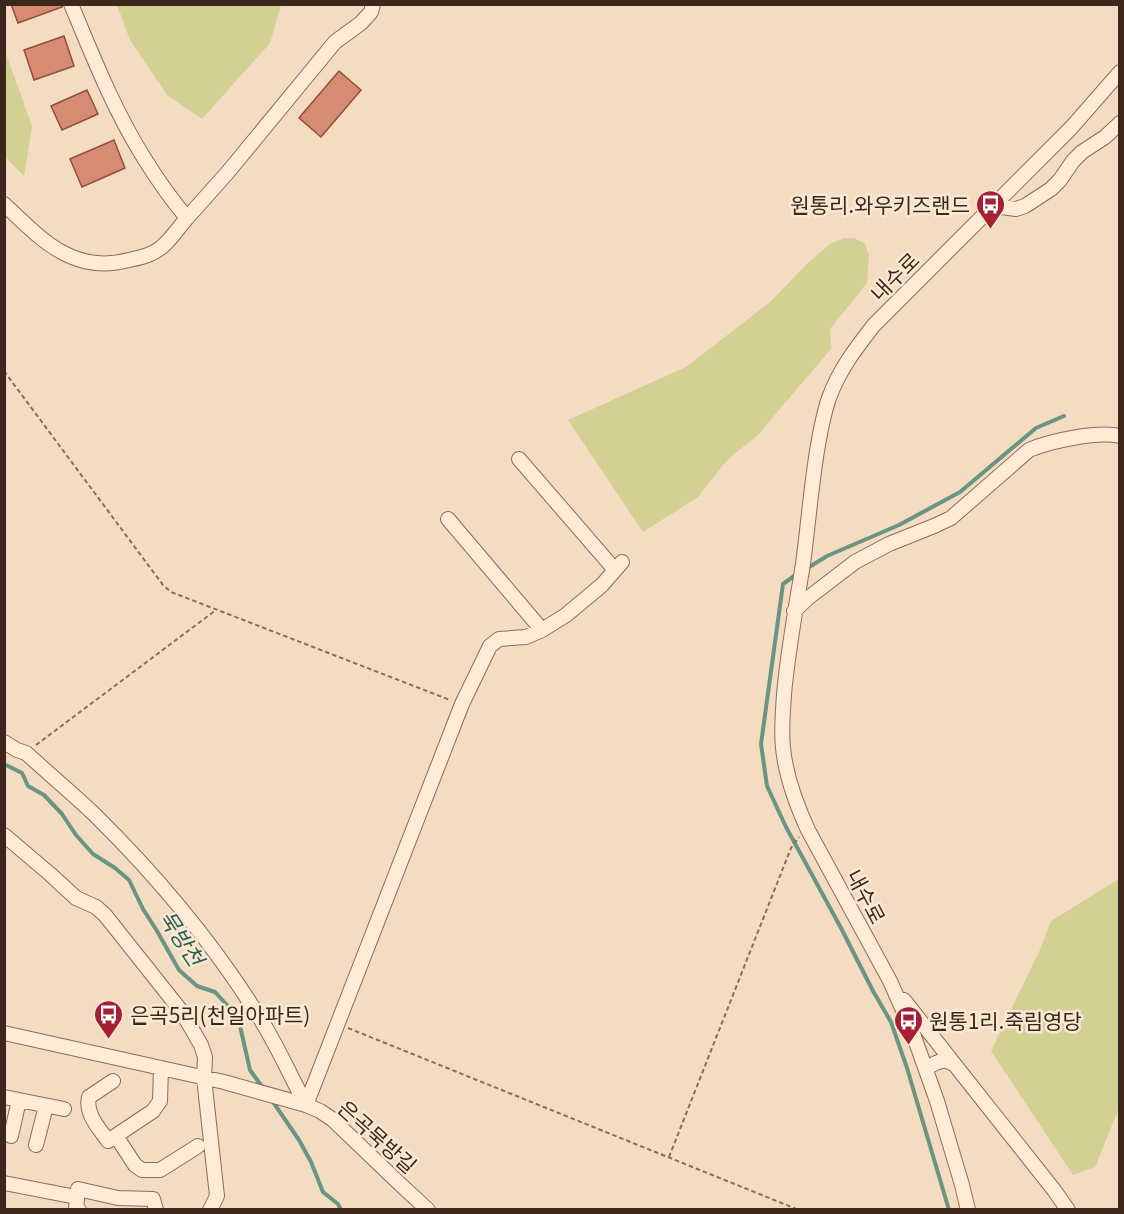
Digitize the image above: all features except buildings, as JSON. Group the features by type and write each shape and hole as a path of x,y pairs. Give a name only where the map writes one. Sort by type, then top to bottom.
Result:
{"street":[{"path":"71,4 119,112 143,158 187,218"},
{"path":"4,204 54,248 76,260 96,264 122,262 151,254 165,244 228,172 335,42 361,23 371,12 373,4"},
{"name":"내수로","path":"968,1209 940,1112 911,1028 890,981 808,830 790,784 783,746 782,718 794,612 821,428 828,399 850,356 874,325 1071,128 1119,72"},
{"path":"994,206 1016,209 1025,206 1051,189 1082,152 1105,137 1119,123"},
{"path":"794,612 808,598 855,562 889,544 951,518 1029,450 1044,444 1073,438 1096,435 1119,436"},
{"path":"300,1103 337,1024 462,704 490,646 499,639 526,637 566,615 602,585 618,566 519,459"},
{"path":"448,519 542,630"},
{"path":"4,742 26,753 92,812 135,855 186,915 227,969 262,1022 300,1103"},
{"path":"4,835 76,898 105,915 193,1028 205,1057 204,1078 217,1196 210,1209"},
{"path":"890,981 1068,1209"},
{"path":"4,1033 204,1078"},
{"path":"926,1068 940,1060 949,1061 955,1065"},
{"path":"113,1081 89,1097 87,1104 90,1114 108,1141 153,1111 160,1101 161,1068"},
{"name":"은곡묵방길","path":"204,1078 300,1103 320,1111 428,1209"},
{"path":"4,1097 64,1109"},
{"path":"11,1136 19,1100"},
{"path":"36,1144 46,1106"},
{"path":"116,1136 135,1164 142,1170 160,1170 198,1146"},
{"path":"4,1183 78,1203 78,1189 118,1198 153,1199 156,1209"}],"path":[{"path":"4,371 163,585 171,592 462,704"},
{"path":"26,753 216,610"},
{"path":"669,1158 791,848 808,830"},
{"path":"337,1024 799,1209"}],"shaded area":[{"path":"117,4 281,5 270,43 202,119 167,95 130,40"},
{"path":"4,48 32,126 24,176 5,157"},
{"path":"844,238 854,238 865,244 869,256 867,283 830,329 831,349 757,436 728,459 698,497 643,532 568,420 686,367 770,302 830,244"},
{"path":"1119,879 1119,1108 1095,1167 1073,1175 991,1051 1039,952 1051,921"}],"waterway":[{"path":"806,569 827,556 899,525 960,492 1036,428 1064,416"},
{"path":"797,574 783,584 761,744 767,786 786,827 891,1022 949,1210"},
{"name":"묵방천","path":"4,764 22,773 28,786 44,795 93,854 129,880 143,909 179,970 197,986 215,992 238,1017 250,1070 263,1088"},
{"name":"묵방천","path":"271,1099 299,1140 323,1192 338,1204 341,1210"}],"place":[{"name":"원통리.와우키즈랜드","path":"991,230"},
{"name":"은곡5리(천일아파트)","path":"109,1040"},
{"name":"원통1리.죽림영당","path":"908,1046"}]}
